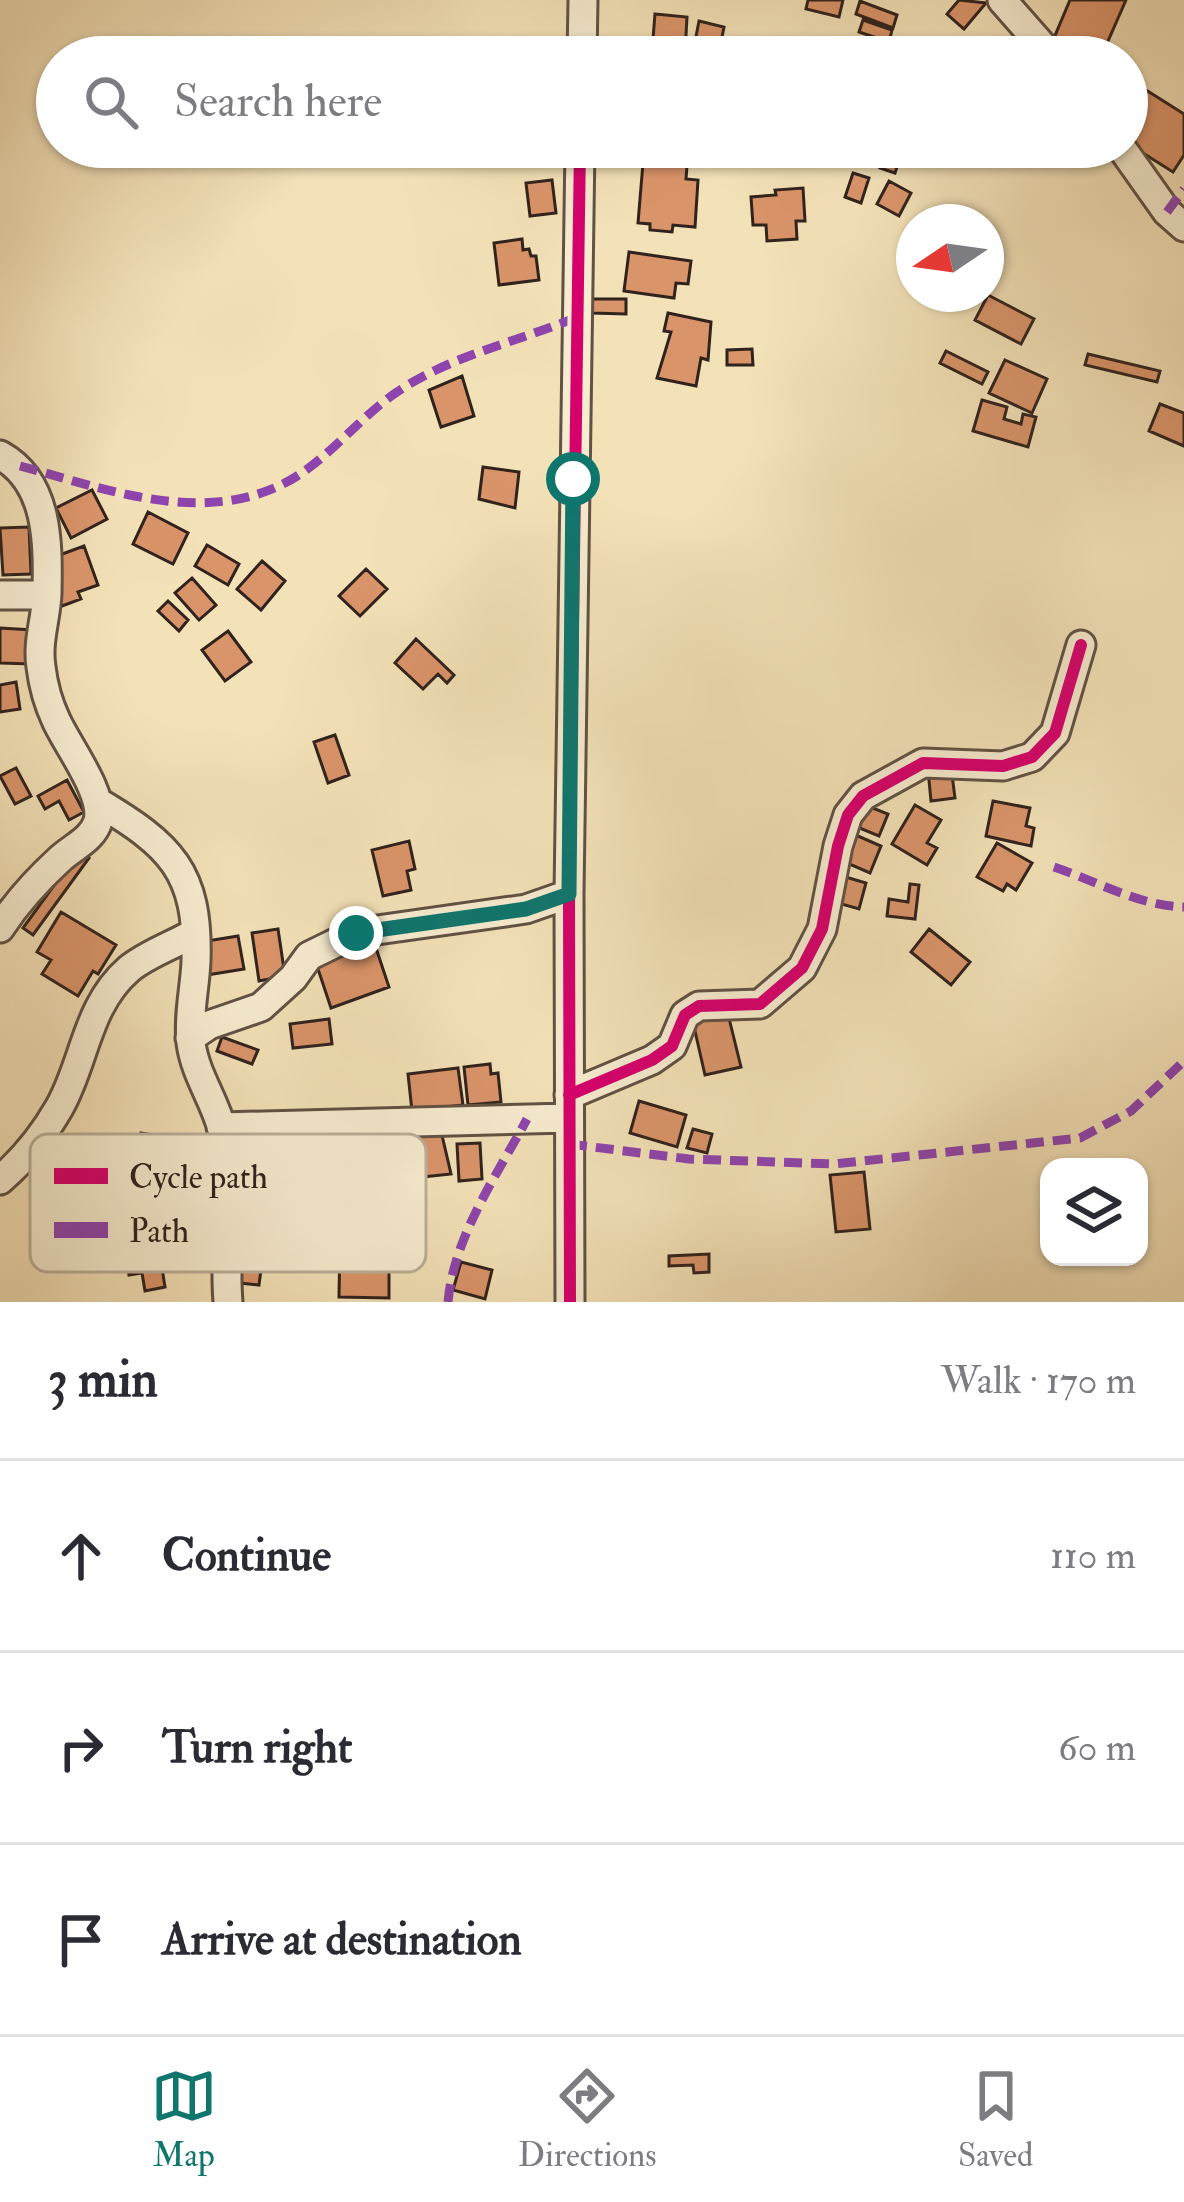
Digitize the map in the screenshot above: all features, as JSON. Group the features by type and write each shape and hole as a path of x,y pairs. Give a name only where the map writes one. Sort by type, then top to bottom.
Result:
{"street":[{"path":"582,36 583,0"},
{"path":"1002,0 1034,36"},
{"path":"570,1302 569,894 580,168"},
{"path":"1136,168 1167,212 1184,227"},
{"path":"0,455 20,466 34,483 42,505 47,595 40,667 54,717 98,802 98,821 89,838 16,904 0,928"},
{"path":"0,595 47,595"},
{"path":"221,1127 569,1106 672,1046 685,1015 699,1006 760,1004 802,968 822,929 838,846 848,815 863,796 922,763 1003,766 1032,757 1055,734 1081,645"},
{"path":"98,802 150,833 189,884 196,956 190,1038 195,1066 222,1134"},
{"path":"190,1038 209,1025 261,1007 309,956 341,939 384,928 526,909 569,894"},
{"path":"37,1134 60,1106 84,1039 108,992 131,968 194,934"},
{"path":"0,1180 30,1143"},
{"path":"228,1302 229,1272"}],"building":[{"path":"808,0 843,0 839,17 806,9"},
{"path":"959,0 986,3 964,29 947,14"},
{"path":"1070,0 1126,0 1110,36 1055,36"},
{"path":"860,1 897,15 893,28 856,14"},
{"path":"655,14 687,17 686,36 653,36"},
{"path":"863,20 892,30 890,36 859,32"},
{"path":"699,21 724,27 722,36 696,36"},
{"path":"1148,91 1184,114 1184,155 1173,172 1148,156"},
{"path":"643,168 687,168 686,179 698,180 695,227 673,225 672,232 650,230 650,224 638,223"},
{"path":"853,173 869,178 861,203 845,197"},
{"path":"552,180 556,213 530,216 526,183"},
{"path":"889,181 911,193 905,204 896,204 896,214 877,204"},
{"path":"803,188 805,221 796,221 797,239 767,241 766,225 753,225 751,197"},
{"path":"522,239 523,250 536,256 539,280 499,285 494,243"},
{"path":"629,252 691,261 688,284 676,283 674,298 624,291"},
{"path":"592,299 626,299 626,314 592,313"},
{"path":"1004,303 1034,319 1021,344 975,320 979,312 1004,312"},
{"path":"668,313 711,322 708,360 701,358 696,386 657,378 671,332 664,331"},
{"path":"752,349 753,365 727,365 727,350"},
{"path":"946,351 988,372 982,384 940,363"},
{"path":"1088,354 1160,371 1157,382 1085,365"},
{"path":"1005,360 1047,379 1032,413 989,393"},
{"path":"462,376 474,416 441,427 429,390"},
{"path":"982,400 1007,407 1004,419 1021,424 1023,414 1036,417 1028,447 973,431"},
{"path":"1160,404 1184,413 1184,446 1149,431"},
{"path":"483,467 519,472 515,508 479,499"},
{"path":"92,490 107,519 71,538 56,508"},
{"path":"148,512 188,533 173,564 133,544"},
{"path":"29,527 31,574 3,575 0,528"},
{"path":"207,545 239,564 228,585 195,566"},
{"path":"84,546 98,585 78,592 81,599 62,606 46,560"},
{"path":"262,561 285,581 261,610 237,589"},
{"path":"366,569 387,589 360,616 339,596"},
{"path":"192,578 216,605 199,620 175,593"},
{"path":"168,601 188,620 179,631 158,611"},
{"path":"0,628 32,630 31,664 0,663"},
{"path":"228,631 251,662 225,681 202,650"},
{"path":"416,639 454,675 447,683 438,674 423,689 395,663"},
{"path":"16,682 20,709 0,712 0,685"},
{"path":"335,735 349,775 328,783 314,742"},
{"path":"951,767 955,798 931,801 928,770"},
{"path":"16,768 31,796 15,804 0,776"},
{"path":"67,780 84,812 69,820 59,801 45,809 38,796"},
{"path":"993,801 1030,808 1026,826 1034,828 1031,846 986,836"},
{"path":"860,803 888,814 879,836 852,825"},
{"path":"915,805 941,820 927,843 937,848 927,865 892,844"},
{"path":"851,833 881,846 870,873 840,860"},
{"path":"409,841 415,869 407,871 411,890 383,896 372,850"},
{"path":"997,843 1032,863 1016,890 1007,884 1003,891 977,877"},
{"path":"79,851 89,858 33,935 23,928"},
{"path":"839,875 866,883 859,909 831,901"},
{"path":"910,884 919,885 915,919 887,916 889,899 908,902"},
{"path":"61,912 116,945 78,996 42,974 51,960 37,952"},
{"path":"278,929 285,976 259,981 252,933"},
{"path":"929,929 970,962 951,985 911,952"},
{"path":"238,936 244,969 207,975 201,942"},
{"path":"373,939 389,987 331,1008 315,960"},
{"path":"727,1010 741,1067 705,1075 692,1018"},
{"path":"329,1019 332,1044 293,1048 290,1024"},
{"path":"222,1037 258,1050 252,1064 217,1051"},
{"path":"490,1064 491,1074 498,1073 501,1102 468,1105 464,1067"},
{"path":"458,1068 463,1105 412,1111 408,1074"},
{"path":"639,1101 686,1115 677,1147 630,1133"},
{"path":"693,1129 712,1134 707,1153 687,1148"},
{"path":"441,1131 451,1174 426,1177 426,1134 412,1134"},
{"path":"480,1143 482,1179 459,1181 457,1144"},
{"path":"864,1172 870,1229 836,1232 830,1175"},
{"path":"709,1254 709,1272 694,1273 693,1265 669,1266 669,1256"},
{"path":"461,1262 492,1270 485,1299 453,1290"},
{"path":"129,1272 163,1272 165,1287 145,1291 142,1273"},
{"path":"230,1272 261,1272 259,1285 229,1282"},
{"path":"339,1272 389,1272 389,1298 339,1297"}],"marked path":[{"path":"1167,212 1184,189"},
{"path":"20,466 150,499 216,502 249,497 297,476 417,379 575,318"},
{"path":"1054,867 1135,898 1184,907"},
{"path":"569,1144 689,1159 834,1164 1080,1138 1131,1111 1184,1061"},
{"path":"448,1302 467,1230 527,1119"}],"cycle path":[{"path":"570,1302 569,894 580,168"},
{"path":"569,1095 652,1060 672,1046 685,1015 699,1006 760,1004 802,968 822,929 848,815 863,796 923,763 1003,766 1032,757 1055,733 1081,645"}],"route":[{"path":"356,933 526,909 569,894 573,479"}]}
